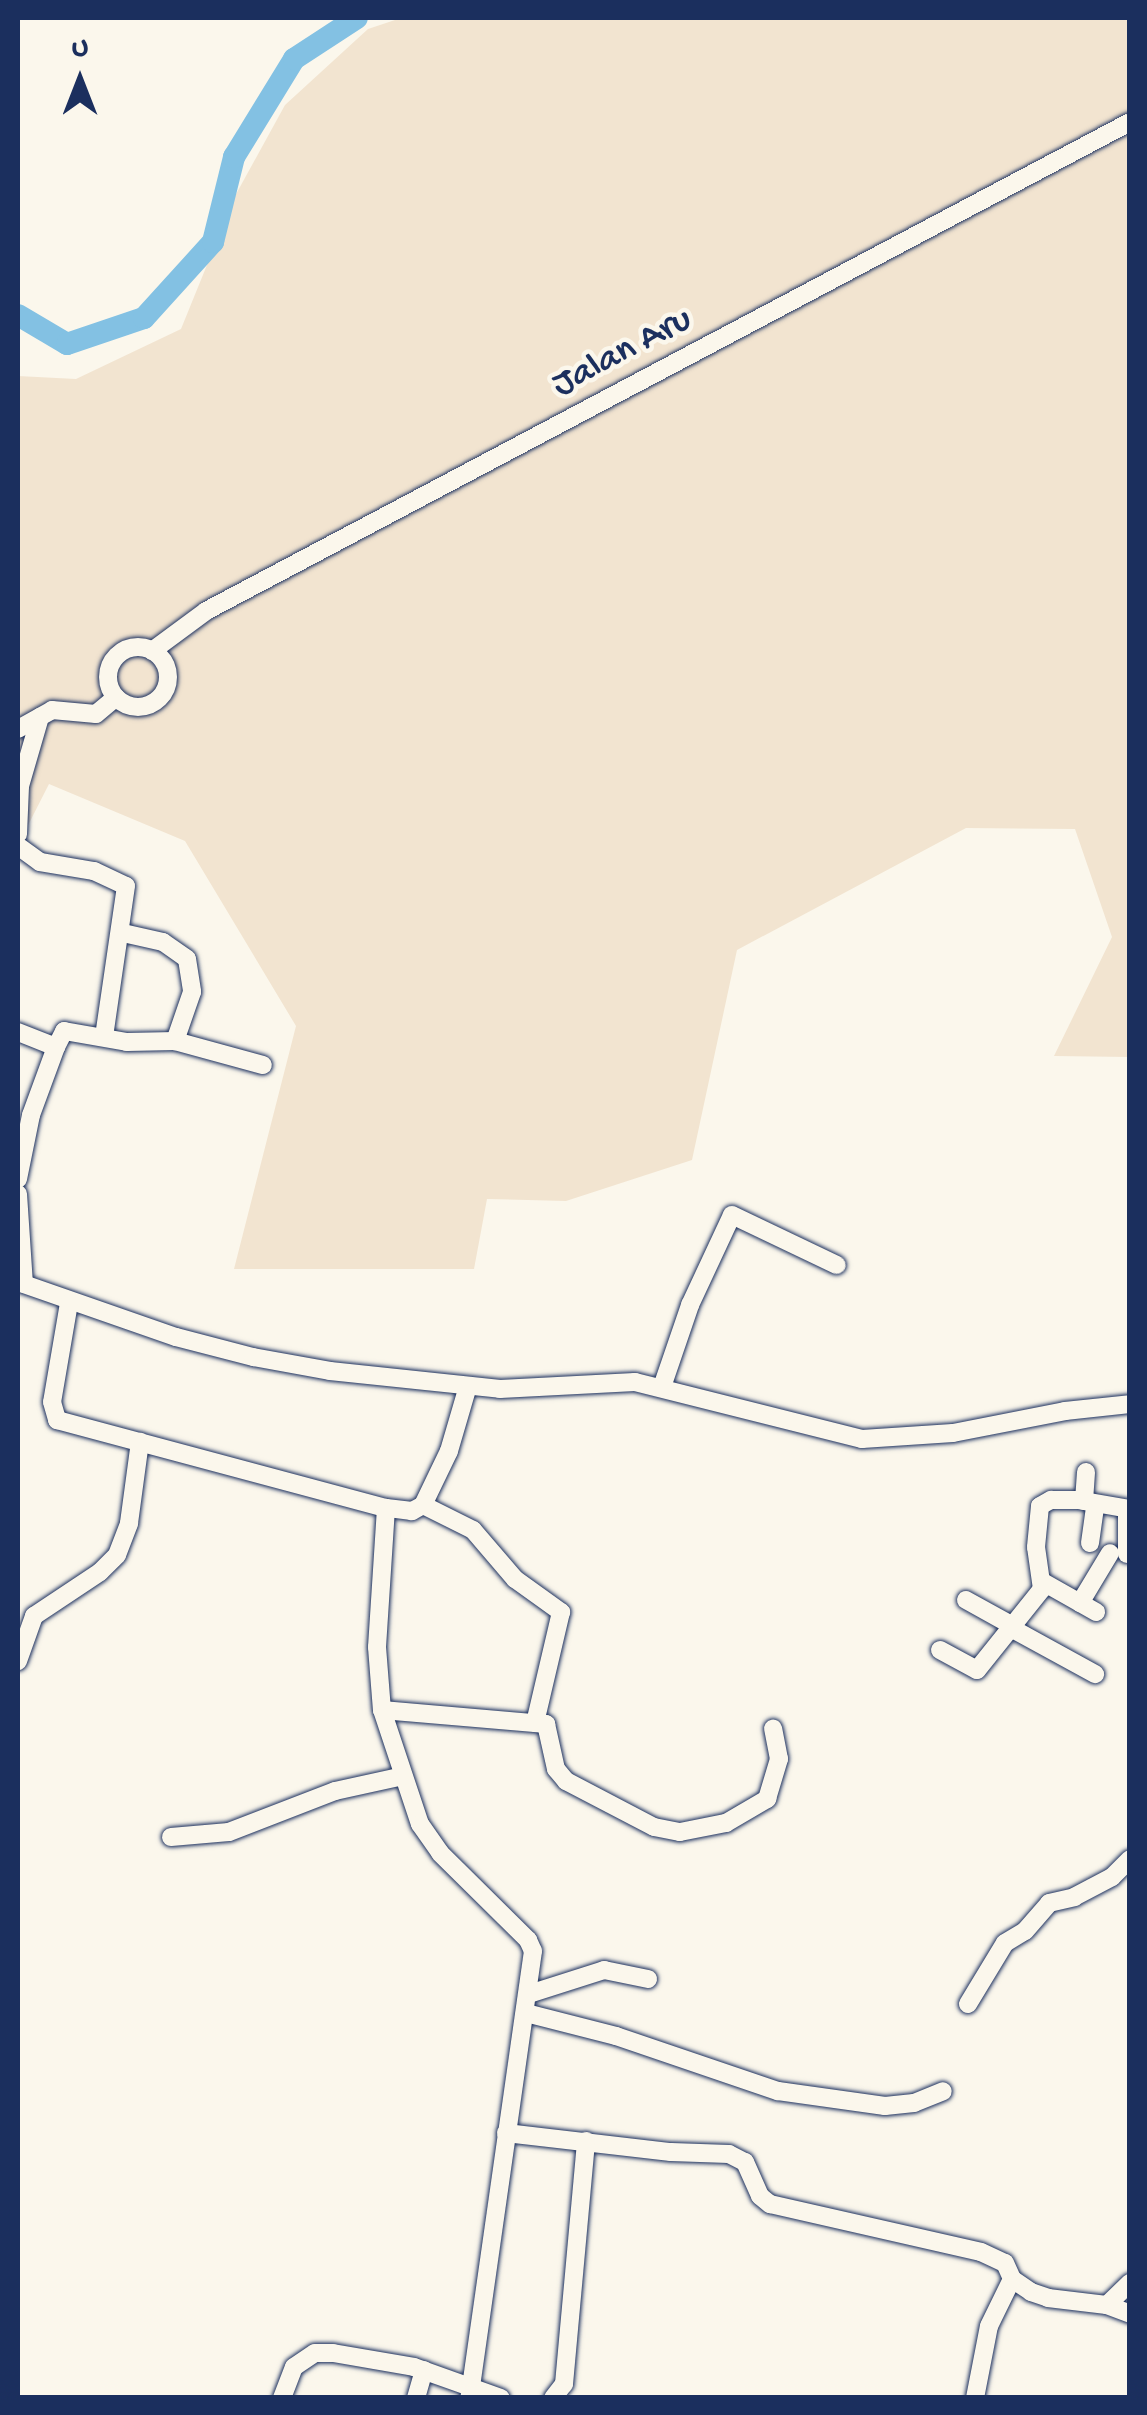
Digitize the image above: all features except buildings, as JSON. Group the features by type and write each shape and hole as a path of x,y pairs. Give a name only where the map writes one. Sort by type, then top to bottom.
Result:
{"street":[{"name":"Jalan Aru","path":"152,650 206,611 1130,122"},
{"path":"125,650 152,650 167,667 168,678 161,697 144,706 116,697 108,680 112,662 125,650"},
{"path":"18,730 52,710 96,714 116,697"},
{"path":"18,834 20,786 40,717"},
{"path":"18,846 40,862 94,871 121,881 128,892 104,1036"},
{"path":"123,933 163,942 186,959 192,992 176,1041"},
{"path":"18,1179 30,1115 62,1031 126,1042 176,1041 264,1065"},
{"path":"18,1032 56,1047"},
{"path":"18,1194 21,1283 70,1303 252,1357 468,1386 539,1390 635,1382 862,1439 953,1433 1065,1411 1130,1404"},
{"path":"662,1386 690,1306 732,1216 837,1265"},
{"path":"70,1303 52,1402 57,1420 386,1508 412,1511 423,1504 449,1451 468,1386"},
{"path":"18,1661 34,1616 100,1572 117,1555 128,1523 140,1442"},
{"path":"1086,1472 1090,1543"},
{"path":"1051,1500 1128,1509 1118,1553 1088,1607 1044,1582 1036,1553 1040,1506 1051,1500"},
{"path":"423,1504 473,1530 515,1579 561,1612 535,1723"},
{"path":"386,1508 377,1647 382,1710 403,1776 420,1824 440,1853 531,1946 527,2003 470,2392"},
{"path":"940,1650 977,1670 1044,1582"},
{"path":"966,1600 1095,1674"},
{"path":"382,1710 535,1723 549,1728 556,1769 566,1781 654,1826 680,1832 726,1824 767,1800 779,1759 773,1729"},
{"path":"171,1836 229,1832 334,1791 403,1776"},
{"path":"968,2004 1005,1943 1025,1931 1049,1903 1112,1877 1130,1859"},
{"path":"527,2003 604,1970 648,1978"},
{"path":"527,2003 778,2091 886,2106 914,2103 943,2091"},
{"path":"506,2133 730,2154 745,2162 760,2196 770,2204 981,2252 1005,2263 1012,2279 1048,2298 1107,2305 1130,2314"},
{"path":"554,2398 564,2384 586,2142"},
{"path":"975,2398 989,2326 1012,2279"},
{"path":"1107,2305 1130,2283"},
{"path":"282,2398 294,2367 315,2354 357,2355 424,2370 470,2392 501,2398"},
{"path":"416,2398 424,2370"}],"shaded area":[{"path":"401,18 1129,18 1129,1057 1054,1056 1112,937 1075,829 966,828 737,950 692,1160 566,1201 487,1199 474,1269 234,1269 296,1026 185,841 49,784 18,845 18,376 76,379 181,329 235,196 285,105 368,29"}],"waterway":[{"path":"18,315 67,344 144,318 213,242 234,157 294,59 357,18"}]}
